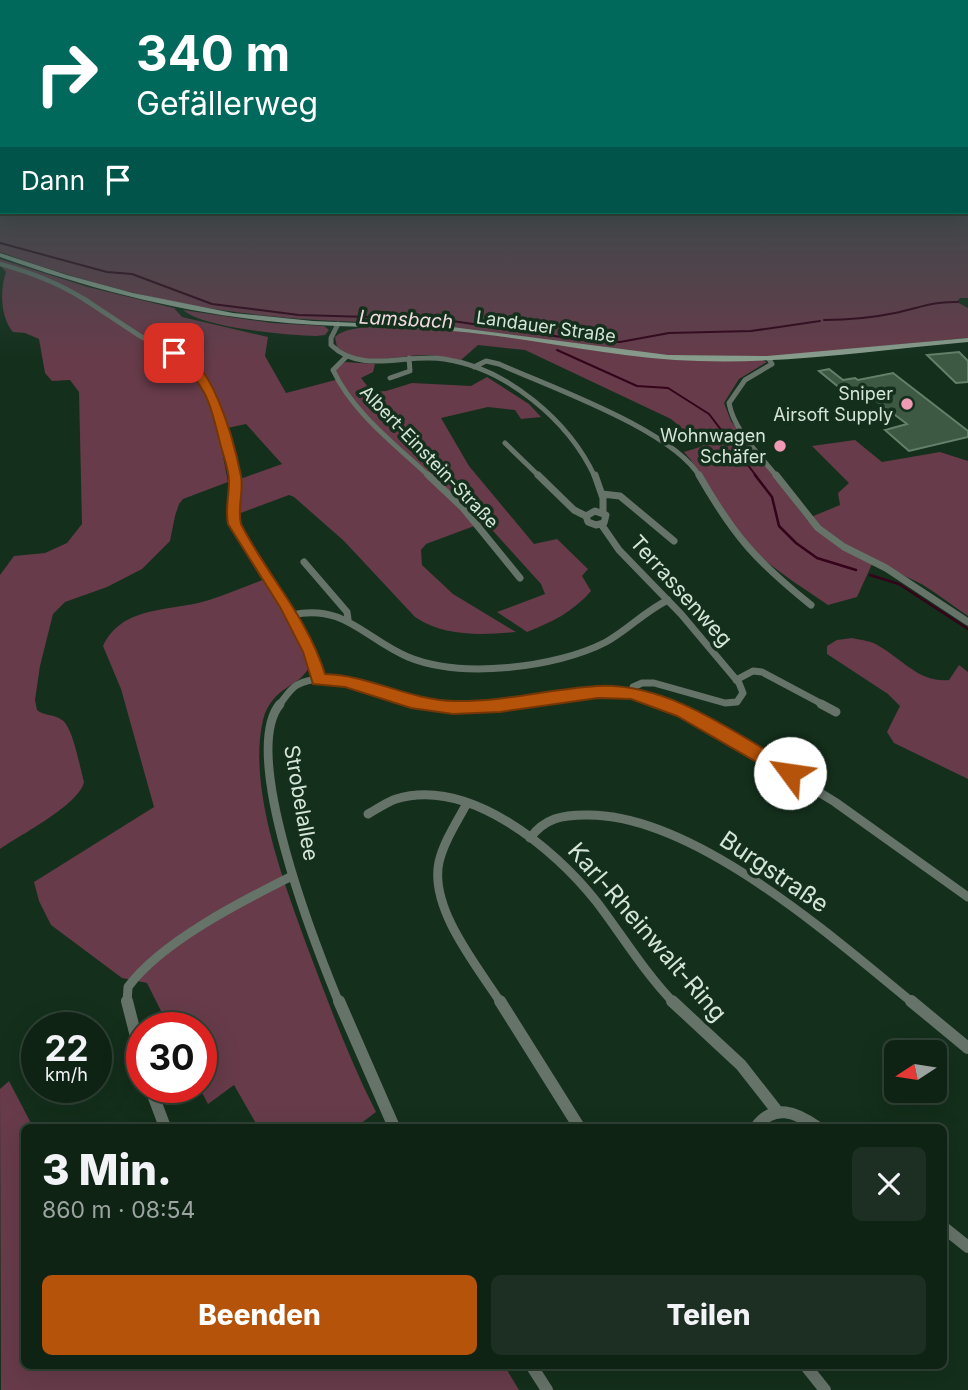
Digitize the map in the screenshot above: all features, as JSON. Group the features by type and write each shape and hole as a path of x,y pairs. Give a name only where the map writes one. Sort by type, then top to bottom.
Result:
{"main road":[{"name":"Landauer Straße","path":"0,255 71,278 191,307 258,318 470,331 650,357 769,359 968,340"}],"street":[{"path":"0,264 36,274 64,286 140,336 181,357 205,382 214,397 236,479 232,515 235,524 292,615 311,652 319,680"},
{"path":"338,324 331,338 331,345 346,357 373,362 409,358 444,359 474,367 520,393 554,420 586,458 602,494 603,513 607,521 601,524 588,522 586,516 574,510 505,443"},
{"name":"Albert-Einstein-Straße","path":"346,357 333,370 338,382 385,435 455,500 520,578"},
{"path":"390,378 410,371 409,358"},
{"path":"769,359 772,364 745,380 729,404 734,420 758,454 818,528 844,547 886,568 968,622"},
{"path":"474,367 486,361 499,365 643,429 668,444 697,472 725,522 744,546 772,575 811,605"},
{"path":"602,494 620,496 674,541"},
{"path":"586,516 595,511 603,513"},
{"name":"Terrassenweg","path":"601,524 619,550 668,600 736,680"},
{"path":"304,562 347,611 348,619"},
{"path":"292,615 317,610 348,619 388,647 410,658 449,668 483,668 589,649 618,635 668,600"},
{"path":"632,693 637,683 649,681 718,704 732,704 742,696 736,680 753,671 762,672 836,712"},
{"name":"Strobelallee","path":"393,1124 331,988 292,876 271,774 268,733 275,708 288,690 296,685 319,680 345,681 411,701 453,707 500,706 598,692 632,693 659,701 706,723 827,795 968,897"},
{"name":"Karl-Rheinwalt-Ring","path":"368,814 389,800 418,794 440,795 487,811 530,838 584,887 652,980 681,1012 759,1084 777,1111"},
{"path":"467,803 439,858 436,873 439,898 453,926 577,1124"},
{"name":"Burgstraße","path":"530,838 536,829 549,819 581,814 634,820 677,835 727,864 834,940 968,1048"},
{"name":"Strobelallee","path":"129,1012 128,988 149,965 220,915 292,876"},
{"path":"156,1103 164,1124"},
{"path":"758,1124 763,1118 777,1111 790,1110 812,1124"},
{"path":"947,1230 968,1247"},
{"path":"534,1369 547,1390"},
{"path":"808,1369 825,1390"}],"shaded area":[{"path":"0,230 968,230 968,298 960,298 957,302 968,308 968,338 757,358 767,362 739,379 724,403 731,421 807,520 822,533 872,564 857,597 828,605 776,569 741,538 684,452 703,446 671,419 525,350 478,345 461,360 428,355 381,359 358,357 337,347 335,337 344,332 369,327 437,330 445,325 293,318 212,309 120,289 0,252"},
{"path":"0,259 88,287 174,308 182,317 268,337 265,356 286,393 339,379 335,369 345,362 375,364 373,372 361,378 372,392 412,383 471,386 487,377 529,404 541,417 521,419 515,410 488,407 441,418 469,466 534,544 557,539 588,569 582,576 591,591 562,616 527,632 497,612 545,594 541,584 485,522 426,544 421,550 422,565 453,594 516,632 464,633 426,624 415,617 344,541 294,497 289,495 238,514 240,479 282,464 246,424 218,430 228,482 183,499 175,516 170,541 142,569 107,587 65,602 53,614 35,700 37,710 59,718 66,724 73,739 84,782 80,791 60,810 0,849 0,575 14,556 45,553 67,543 82,524 79,392 70,380 52,381 45,373 39,339 25,333 13,332 9,326 2,303 6,272 0,265"},
{"path":"183,310 272,323 324,326 329,330 325,335 316,336 246,329 208,322"},
{"path":"855,440 882,462 940,452 968,461 968,616 923,585 847,547 820,528 811,517 840,505 838,493 849,483 812,446"},
{"path":"265,579 288,617 310,665 306,673 279,693 267,709 259,747 260,777 280,869 300,928 341,1034 376,1112 360,1124 256,1124 234,1085 217,1097 217,1012 162,1012 147,983 122,978 51,925 39,901 34,882 154,807 121,689 103,646 112,632 136,616 195,604"},
{"path":"852,638 876,644 929,678 949,680 959,665 968,672 968,779 894,743 887,732 900,706 888,694 827,654 827,646 837,640"},
{"path":"9,1081 31,1124 21,1124 21,1369 506,1369 519,1390 1,1390 0,1089"}],"building":[{"path":"959,352 968,361 968,382 956,383 927,355"},
{"name":"Sniper Airsoft Supply","path":"829,369 843,380 893,373 968,431 968,437 909,451 885,430 907,424 871,397 852,398 819,371"}],"waterway":[{"name":"Lamsbach","path":"0,243 107,272 132,274 212,304 299,315 439,319 575,339 620,342 669,333 751,331 820,321"},
{"name":"Lamsbach","path":"824,320 868,317 933,304 958,302"},
{"path":"557,350 637,386 668,388 709,414 757,477"},
{"path":"755,475 772,497 779,526 796,543 817,558 856,570"},
{"path":"870,575 899,584 968,629"}],"place":[{"name":"Sniper Airsoft Supply","path":"907,404"},
{"name":"Wohnwagen Schäfer","path":"780,446"}],"route":[{"path":"174,353 189,364 210,388 214,397 236,479 232,515 235,524 240,536 287,606 311,652 319,680 345,681 433,706 477,708 598,692 632,693 659,701 706,723 790,773"}]}
